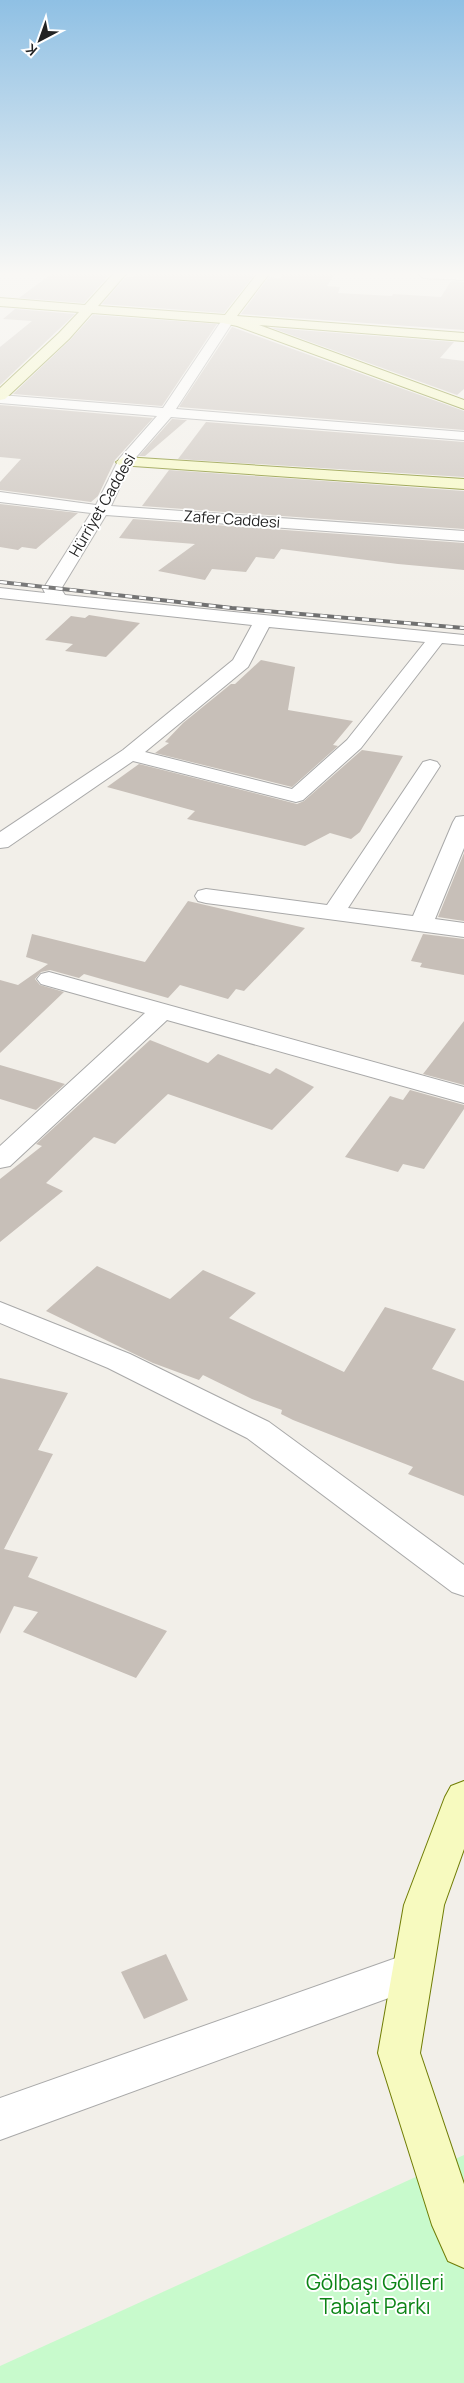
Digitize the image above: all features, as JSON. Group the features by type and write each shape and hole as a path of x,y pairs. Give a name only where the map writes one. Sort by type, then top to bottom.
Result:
{"street":[{"path":"0,397 12,385"},
{"name":"Hürriyet Caddesi","path":"62,600 54,595 52,589 101,510 124,462 167,412 185,385"},
{"path":"410,385 464,405"},
{"path":"0,397 464,436"},
{"path":"124,462 464,484"},
{"name":"Zafer Caddesi","path":"0,497 101,510 464,536"},
{"path":"0,593 464,640"},
{"path":"0,842 130,754 241,664 263,621"},
{"path":"130,754 296,796 354,744 437,638"},
{"path":"333,913 430,766"},
{"path":"421,925 464,822"},
{"path":"206,896 464,930"},
{"path":"49,979 464,1095"},
{"path":"0,1160 162,1011"},
{"path":"0,1312 119,1361 258,1430 464,1583"},
{"path":"460,2235 399,2053 424,1905 464,1797"},
{"path":"0,2119 413,1971"}],"green space":[{"name":"Gölbaşı Gölleri Tabiat Parkı","path":"464,2155 464,2383 0,2383 0,2366"}],"building":[{"path":"22,385 176,385 162,406 13,394"},
{"path":"193,385 393,385 464,411 464,430 179,407"},
{"path":"430,385 464,385 464,389 457,395"},
{"path":"0,405 153,418 115,460 98,496 91,502 0,490 0,482 21,459 0,457"},
{"path":"172,419 187,420 145,456 139,456"},
{"path":"206,422 464,442 464,477 178,459"},
{"path":"169,470 464,491 464,529 142,506"},
{"path":"0,504 78,513 36,549 22,547 18,550 0,547"},
{"path":"133,519 464,543 464,570 398,564 281,549 274,559 256,557 246,572 212,569 205,580 158,571 195,544 119,538"},
{"path":"89,615 140,623 106,657 65,651 73,644 45,640 71,616 85,618"},
{"path":"261,660 295,667 288,710 353,721 333,745 338,746 292,787 155,753 169,743 165,742 183,723 231,684 235,684"},
{"path":"362,750 403,756 360,832 351,839 330,833 305,846 187,819 195,811 107,787 139,764 297,804 304,801"},
{"path":"464,853 464,921 438,917"},
{"path":"188,901 305,928 244,991 236,989 228,999 180,985 168,998 84,974 79,978 50,970 41,972 35,979 40,985 64,992 0,1053 0,980 18,985 48,964 26,957 32,934 145,962"},
{"path":"423,934 464,939 464,975 420,967 422,963 411,961"},
{"path":"464,1021 464,1085 423,1074"},
{"path":"150,1040 208,1063 218,1054 270,1074 276,1068 314,1087 272,1130 168,1094 115,1144 94,1137 46,1183 63,1191 0,1242 0,1179 42,1146 36,1144"},
{"path":"0,1065 65,1084 36,1110 0,1099"},
{"path":"410,1090 464,1105 464,1109 424,1169 403,1164 398,1172 345,1157 390,1096 403,1100"},
{"path":"97,1266 170,1299 203,1270 256,1293 229,1318 344,1372 385,1307 456,1329 432,1369 464,1381 464,1496 408,1474 413,1467 293,1420 281,1414 282,1410 252,1399 203,1375 199,1380 153,1363 46,1311"},
{"path":"0,1378 68,1393 38,1450 53,1454 4,1549 38,1557 28,1577 167,1631 136,1678 23,1632 38,1612 14,1606 0,1634"},
{"path":"166,1954 188,2000 144,2019 121,1972"}],"railway":[{"path":"0,582 232,608 464,628"}]}
